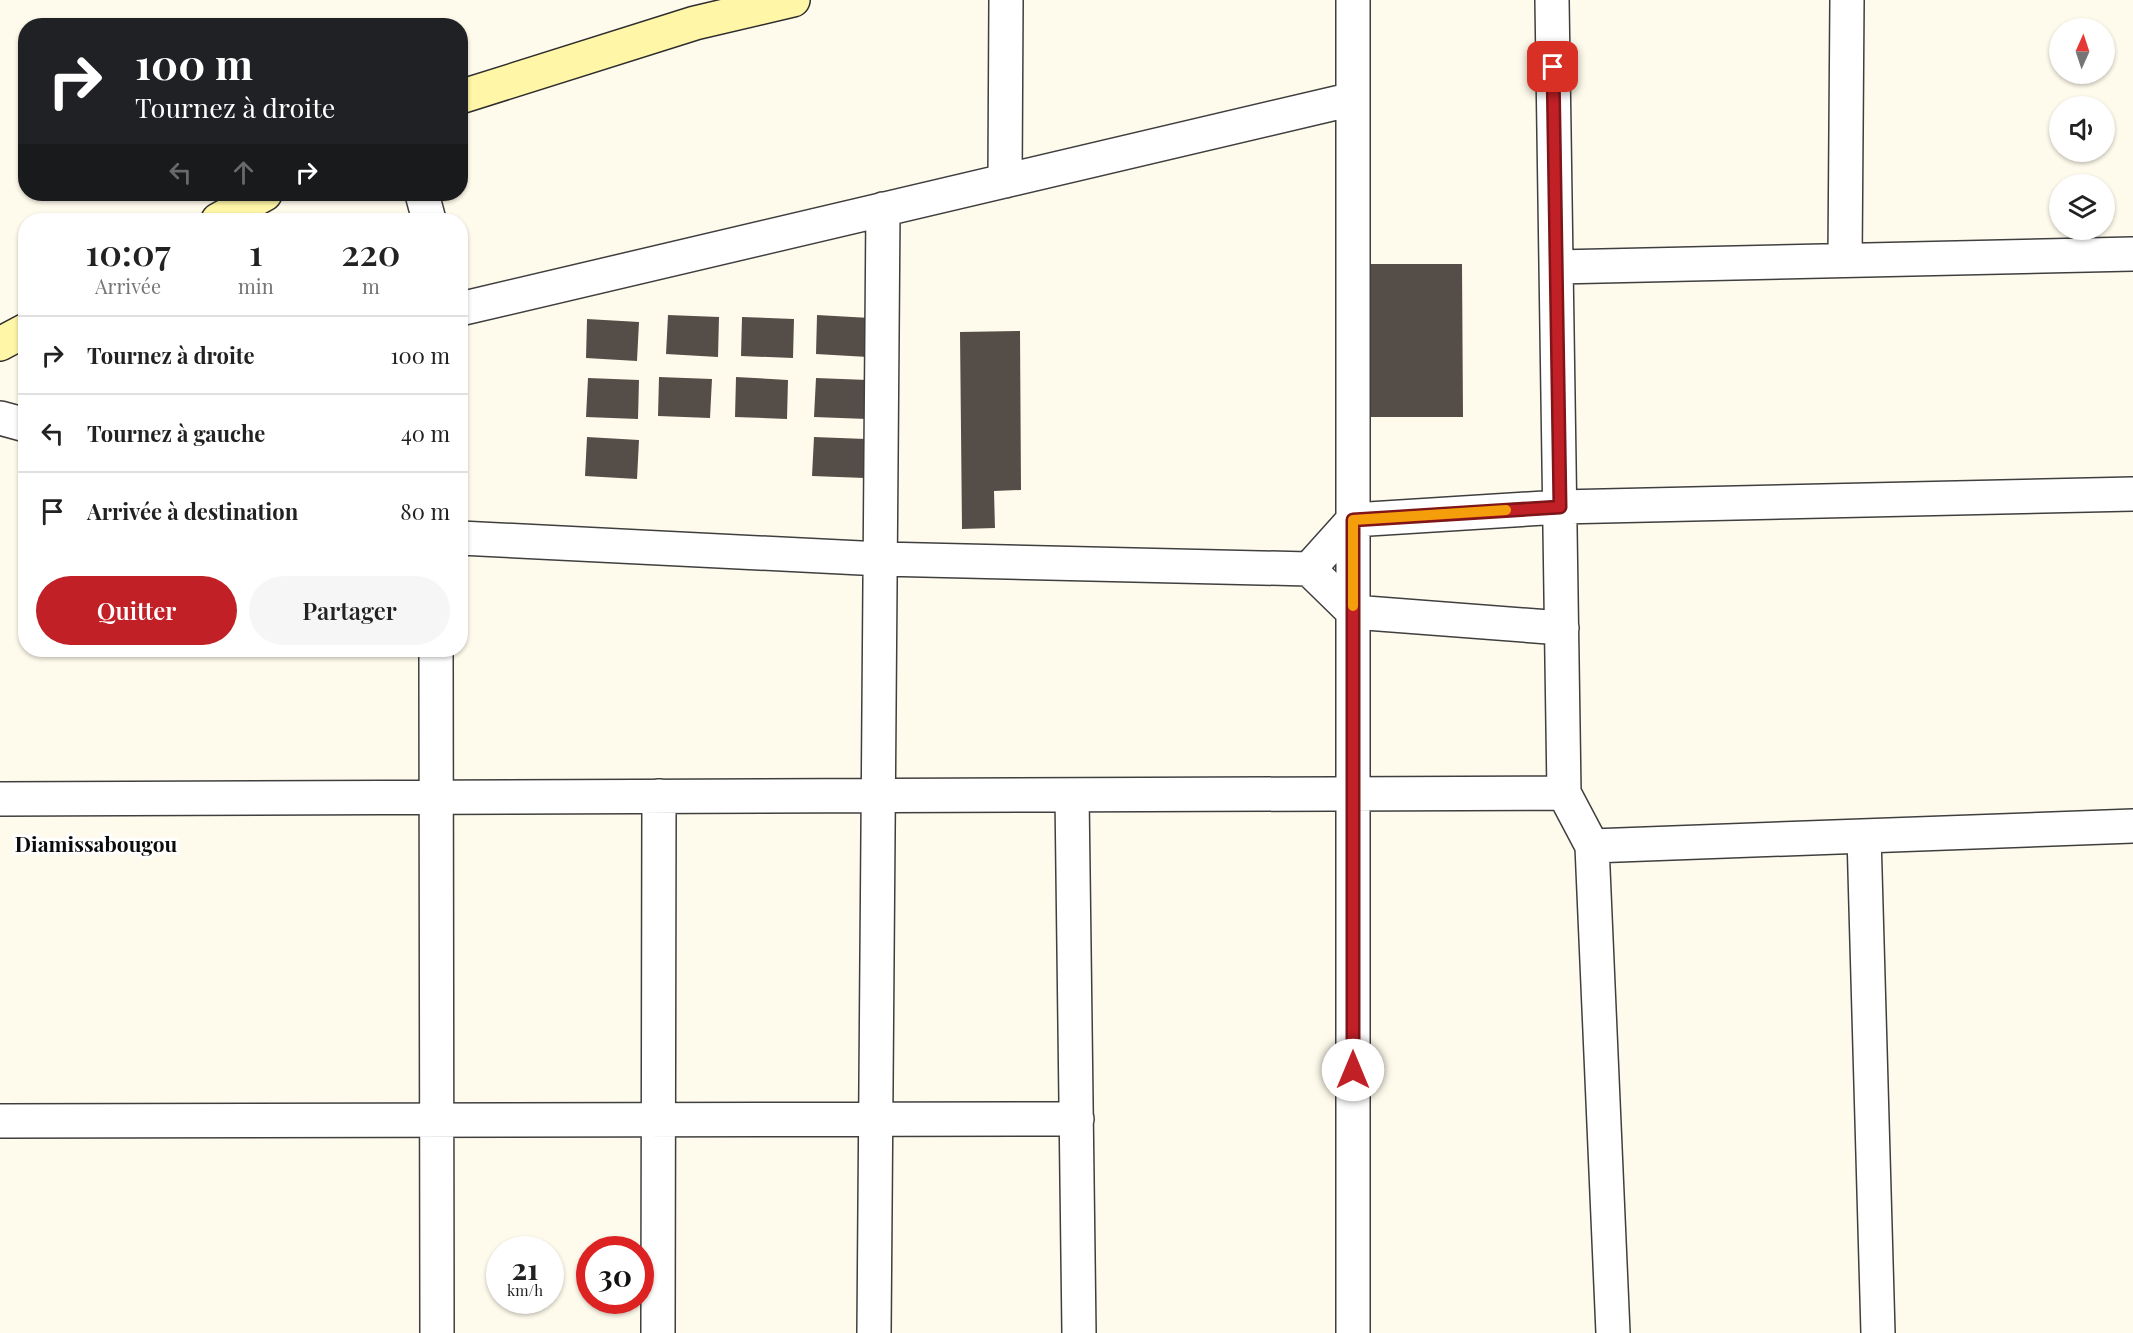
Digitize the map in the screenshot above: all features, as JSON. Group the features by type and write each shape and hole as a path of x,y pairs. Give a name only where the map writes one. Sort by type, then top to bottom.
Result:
{"main road":[{"path":"468,94 695,23 793,0"},
{"path":"231,213 252,201"},
{"path":"0,344 18,334"}],"street":[{"path":"1005,181 1006,0"},
{"path":"1353,0 1353,1333"},
{"path":"1552,0 1564,793 1592,846 1613,1333"},
{"path":"1845,260 1846,0"},
{"path":"468,307 1353,99"},
{"path":"874,1333 883,209"},
{"path":"1557,267 2133,254"},
{"path":"0,418 18,423"},
{"path":"1308,570 1353,520 1560,507 2133,494"},
{"path":"468,538 881,559 1308,570 1353,612 1562,628"},
{"path":"436,657 437,1333"},
{"path":"0,799 1564,793"},
{"path":"1072,795 1079,1333"},
{"path":"658,1333 659,796"},
{"path":"1592,846 2133,826"},
{"path":"1864,836 1878,1333"},
{"path":"0,1121 1077,1119"}],"building":[{"path":"1368,264 1462,264 1463,417 1368,417"},
{"path":"668,315 719,317 718,357 666,354"},
{"path":"817,315 870,318 868,357 816,354"},
{"path":"742,317 794,319 793,358 741,356"},
{"path":"587,319 639,322 637,361 586,358"},
{"path":"1020,331 1021,490 994,491 995,528 962,529 960,332"},
{"path":"659,377 712,379 710,418 658,416"},
{"path":"736,377 788,380 787,419 735,417"},
{"path":"588,378 639,380 638,419 586,417"},
{"path":"816,378 868,380 867,419 814,417"},
{"path":"587,437 639,440 637,479 585,476"},
{"path":"814,437 866,439 865,478 812,476"}],"slow traffic":[{"path":"1353,606 1353,520 1506,510"}],"district":[{"name":"Diamissabougou","path":"96,845"}],"route":[{"path":"1353,1070 1353,520 1560,507 1553,67"}]}
